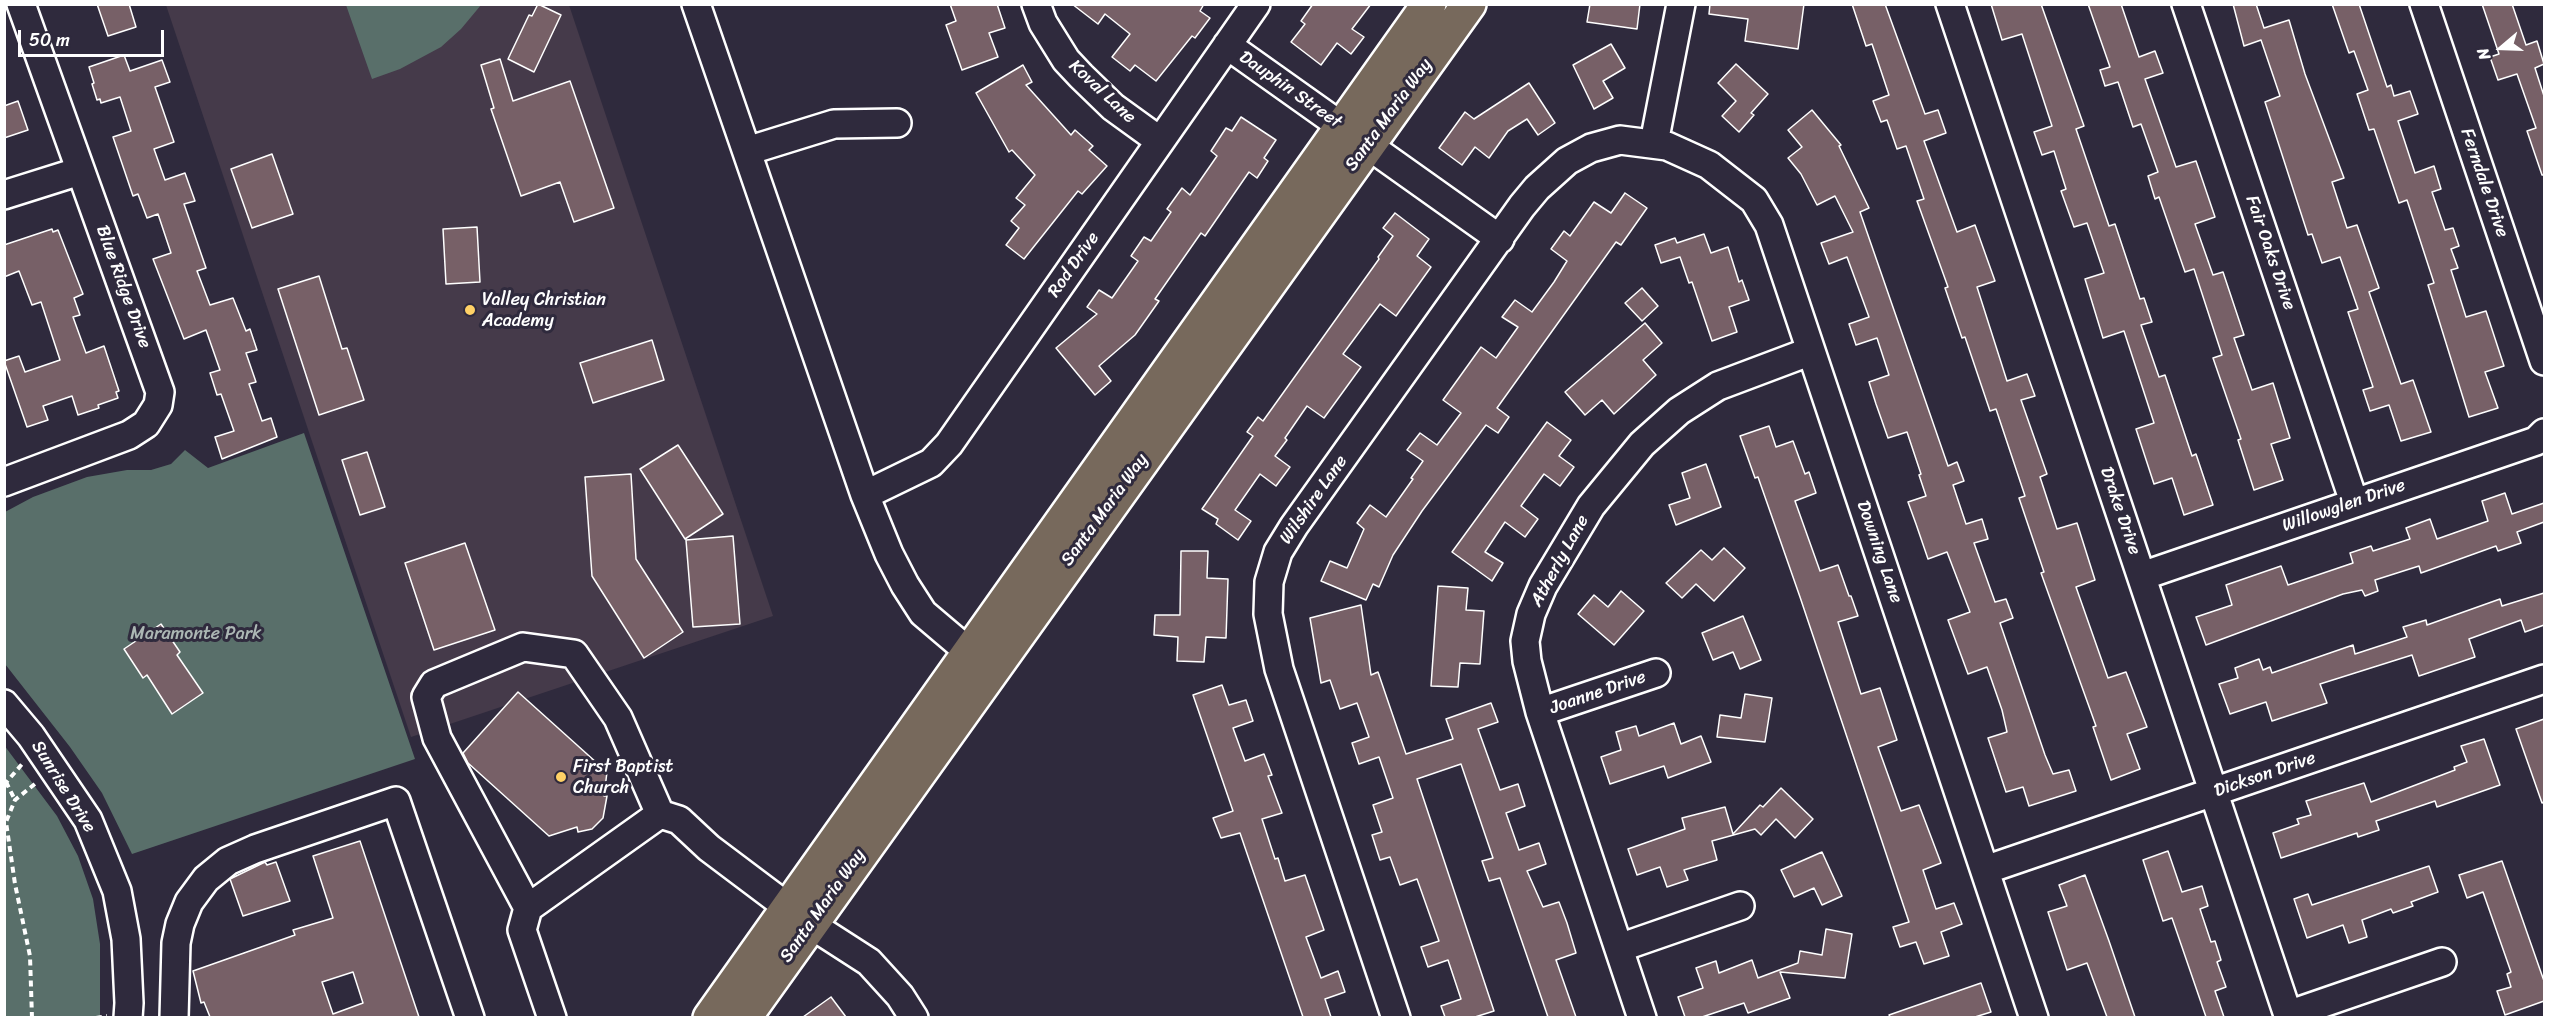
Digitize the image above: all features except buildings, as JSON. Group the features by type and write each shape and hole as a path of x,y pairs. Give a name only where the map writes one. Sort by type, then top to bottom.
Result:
{"main road":[{"name":"Santa Maria Way","path":"710,1017 799,916 1355,136 1429,4"},
{"name":"Santa Maria Way","path":"744,1017 799,916 969,652 1355,136 1469,4"}],"street":[{"name":"Blue Ridge Drive","path":"4,482 129,435 146,424 158,405 160,392 21,4"},
{"path":"696,4 866,495 904,585 923,613 969,652"},
{"name":"Koval Lane","path":"1036,4 1043,23 1066,60 1113,107 1160,141"},
{"name":"Rod Drive","path":"866,495 931,463 949,444 1256,4"},
{"path":"1654,143 1681,4"},
{"name":"Drake Drive","path":"1950,4 2289,1016"},
{"name":"Fair Oaks Drive","path":"2186,4 2354,502"},
{"name":"Ferndale Drive","path":"2424,4 2544,361"},
{"name":"Dauphin Street","path":"1227,45 1500,239"},
{"path":"747,151 834,124 897,123"},
{"name":"Wilshire Lane","path":"1396,1017 1279,669 1268,615 1269,582 1278,552 1294,526 1537,188 1566,161 1591,148 1620,140 1654,143"},
{"name":"Downing Lane","path":"1654,143 1667,146 1710,165 1754,200 1769,225 2034,1017"},
{"path":"4,195 80,171"},
{"name":"Atherly Lane","path":"1642,1017 1540,712 1527,661 1526,641 1531,614 1543,586 1591,506 1642,444 1679,411 1718,386 1811,351"},
{"name":"Willowglen Drive","path":"2142,576 2536,441 2544,433"},
{"path":"528,908 436,738 426,697 434,684 523,647 574,654 618,718 660,814 679,820 709,848 799,916 868,962 900,996 914,1017"},
{"name":"Joanne Drive","path":"1540,712 1656,673"},
{"name":"Dickson Drive","path":"1985,870 2544,680"},
{"name":"Sunrise Drive","path":"4,704 88,820 117,891 126,939 128,1017"},
{"path":"174,1017 176,943 180,924 189,902 206,879 228,861 255,849 396,801 470,1017"},
{"path":"552,1017 522,930 528,908 660,814"},
{"path":"1619,948 1740,906"},
{"path":"2289,1016 2442,962"}],"path":[{"path":"32,1017 30,956 6,822 15,800 54,770"},
{"path":"4,781 15,800"},
{"path":"4,820 7,828"}],"shaded area":[{"name":"Valley Christian Academy","path":"166,5 569,5 773,616 411,737"}],"green space":[{"path":"346,4 481,5 461,29 441,47 400,69 372,79"},
{"name":"Maramonte Park","path":"304,433 415,759 132,854 102,793 70,747 5,664 5,512 33,497 87,477 127,470 151,470 171,464 185,450 208,468"},
{"path":"4,745 57,816 78,856 93,899 100,944 100,1017 5,1017"}],"place":[{"name":"Valley Christian Academy","path":"470,310"},
{"name":"First Baptist Church","path":"561,777"}]}
